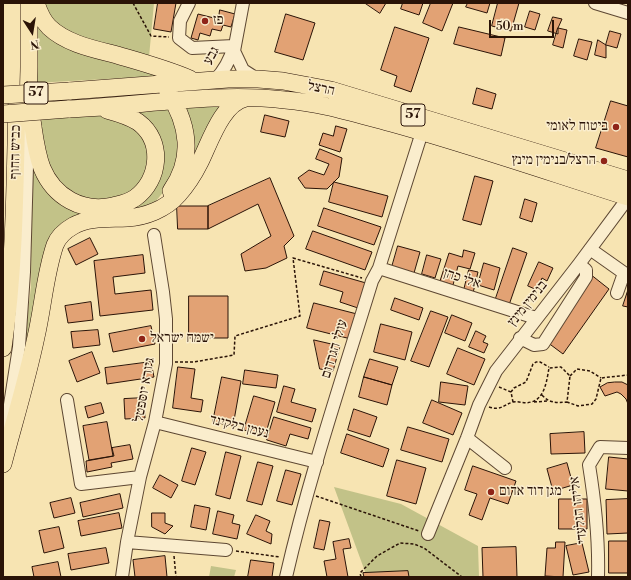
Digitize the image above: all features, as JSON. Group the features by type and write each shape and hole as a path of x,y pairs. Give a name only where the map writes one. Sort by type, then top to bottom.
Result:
{"highway":[{"name":"כביש החוף","path":"3,348 9,308 15,181 18,3"},
{"path":"29,3 29,97 37,152 42,168 48,180 56,190 64,198 75,204 88,207 109,207 127,203 141,192 148,184 155,167 156,151 151,136 138,122 118,113 95,108"},
{"path":"36,3 42,19 58,34 70,41 88,48 166,70 194,81"},
{"name":"הרצל","path":"3,96 194,81 258,79 283,82 331,90 628,180"},
{"path":"138,217 149,212 166,197 179,177 186,153 186,131 168,91 161,83"},
{"name":"הרצל","path":"3,114 219,98 286,100 328,106 422,132 628,197"},
{"path":"3,464 36,337 49,266 58,238 74,225 84,222 98,219 138,217 152,213 166,206 175,198 191,178 226,112 237,101 252,98"}],"street":[{"path":"189,3 180,21 179,38 192,48 234,46"},
{"path":"595,3 628,13"},
{"name":"גבע","path":"239,5 234,51 243,70 258,79"},
{"name":"גבע","path":"216,80 227,65 234,46"},
{"path":"3,450 19,347 24,272 29,97"},
{"name":"עולי הגרדום","path":"286,577 296,532 372,281 379,268 422,132"},
{"name":"בנימין מינץ","path":"428,534 468,438 479,404 496,370 579,264 628,197"},
{"name":"גיורא יוספטל","path":"122,577 127,542 140,477 155,422 166,362 164,292 154,235"},
{"path":"590,249 624,273 617,293"},
{"path":"520,338 534,345 543,344 586,277 586,270 579,264"},
{"name":"אלי כהן","path":"379,268 536,318"},
{"path":"66,400 81,484 140,477"},
{"name":"נעמן בלקינד","path":"155,422 317,462"},
{"path":"468,438 505,468"},
{"name":"אליהו הגלעדי","path":"598,577 599,549 593,490 588,465 600,447 628,448"},
{"path":"127,542 226,550"}],"path":[{"path":"133,3 150,36 179,38"},
{"path":"166,362 194,362 234,355 235,336 300,316 293,258 372,281"},
{"path":"513,402 512,392 514,388 526,382 533,364 536,362 540,362 549,368 560,367 570,376"},
{"path":"533,402 542,394 549,368"},
{"path":"567,402 570,376 577,369 584,370 601,378 628,375"},
{"path":"479,404 492,408 500,408 513,402 567,402 578,406 592,404 596,399 601,378"},
{"path":"498,386 512,392"},
{"path":"542,394 548,401"},
{"path":"308,493 428,534"},
{"path":"361,577 360,573 377,556 400,543 414,544 424,548 462,577"},
{"path":"173,546 176,577"},
{"path":"226,550 290,558"}],"green space":[{"path":"44,3 154,3 149,57 89,40 54,25"},
{"path":"33,10 38,21 160,76 35,83"},
{"path":"215,102 223,110 207,139 189,161 177,103"},
{"path":"169,105 182,143 169,185 156,201 146,208 62,228 19,384 31,287 32,153 44,182 118,210 161,158 118,111"},
{"path":"89,113 117,119 140,132 151,158 137,189 115,200 77,199 53,177 39,131 42,118"},
{"path":"334,487 401,504 478,546 479,577 367,577"},
{"path":"211,566 236,570 234,577 209,577"}],"building":[{"path":"158,3 176,3 171,32 154,29"},
{"path":"365,3 386,3 380,13"},
{"path":"403,3 423,3 419,15 401,9"},
{"path":"431,3 453,3 442,31 423,23"},
{"path":"468,3 490,3 487,13 466,7"},
{"path":"498,3 519,3 511,31 492,26"},
{"path":"220,10 235,14 231,27 223,25 221,31 212,29 210,36 200,33 198,40 191,38 198,14 218,19"},
{"path":"530,11 540,14 535,30 525,27"},
{"path":"286,14 315,23 303,60 275,52"},
{"path":"553,17 562,19 558,28 558,34 548,31"},
{"path":"395,27 429,38 411,92 394,86 397,76 381,70"},
{"path":"459,27 505,38 501,56 454,44"},
{"path":"558,28 567,30 563,48 553,45"},
{"path":"610,31 621,34 617,48 606,45"},
{"path":"579,39 592,42 587,60 574,56"},
{"path":"598,40 606,45 606,58 595,55"},
{"path":"477,88 496,94 492,109 473,104"},
{"name":"ביטוח לאומי","path":"611,101 628,106 628,157 596,148"},
{"path":"265,115 289,121 285,137 261,132"},
{"path":"336,126 347,129 340,152 319,145 323,133 333,136"},
{"path":"320,149 342,158 339,177 327,189 305,188 298,178 309,170 324,175 329,164 316,159"},
{"path":"475,176 493,181 481,225 463,220"},
{"path":"270,178 294,236 284,246 287,258 266,268 245,271 241,254 271,236 258,204 208,229 208,206"},
{"path":"334,182 388,196 382,217 329,202"},
{"path":"525,199 537,203 532,222 520,218"},
{"path":"177,206 208,206 208,229 178,229"},
{"path":"324,208 381,227 374,245 318,226"},
{"path":"313,231 372,252 365,270 306,249"},
{"path":"90,238 98,254 76,265 68,249"},
{"path":"398,246 420,252 414,273 392,267"},
{"path":"513,248 527,253 509,305 495,301"},
{"path":"464,250 475,253 470,269 458,266 453,285 440,281 449,253 462,257"},
{"path":"143,255 145,273 113,277 115,294 151,290 153,310 100,316 94,261"},
{"path":"427,255 441,259 435,278 422,274"},
{"path":"539,262 553,268 547,281 542,278 537,290 528,286"},
{"path":"484,263 500,268 494,290 478,285"},
{"path":"469,270 478,272 473,293 464,290"},
{"path":"324,271 366,283 358,308 340,302 343,292 320,285"},
{"path":"590,274 609,289 563,354 547,342"},
{"path":"628,290 628,307 623,306"},
{"path":"189,296 228,296 228,338 189,338"},
{"path":"395,298 423,308 419,320 391,310"},
{"path":"91,302 93,320 68,323 65,306"},
{"path":"314,303 357,314 351,339 307,328"},
{"path":"431,311 448,317 429,367 411,361"},
{"path":"452,315 472,323 465,341 445,333"},
{"path":"381,324 412,332 405,360 374,352"},
{"path":"151,326 155,344 113,352 109,334"},
{"path":"98,330 100,345 73,348 71,332"},
{"path":"476,331 486,336 483,342 488,344 484,353 469,347"},
{"path":"314,340 340,346 333,371 320,369"},
{"path":"458,348 485,359 474,385 447,374"},
{"path":"92,352 100,373 77,382 69,361"},
{"path":"370,359 398,367 392,385 364,377"},
{"path":"151,362 154,377 107,384 105,368"},
{"path":"178,367 195,369 191,398 203,400 201,412 173,408"},
{"path":"245,370 278,375 276,388 243,384"},
{"path":"222,377 241,381 233,426 213,422"},
{"path":"364,377 392,385 387,405 359,397"},
{"path":"441,382 468,386 465,405 439,402"},
{"path":"622,382 628,385 628,404 626,399 617,392 605,396 600,387 607,383"},
{"path":"284,386 295,389 291,402 316,409 312,422 277,412"},
{"path":"254,396 275,402 265,436 244,430"},
{"path":"144,398 145,418 125,419 124,399"},
{"path":"432,400 462,413 453,435 423,423"},
{"path":"101,403 104,413 88,418 85,407"},
{"path":"354,409 377,417 370,437 348,430"},
{"path":"274,417 311,428 308,439 290,434 286,446 267,440"},
{"path":"107,422 113,456 89,460 83,426"},
{"path":"408,427 449,439 442,462 401,450"},
{"path":"584,432 585,453 551,454 550,434"},
{"path":"347,434 389,449 383,467 341,453"},
{"path":"130,445 133,459 111,463 112,467 87,472 86,461 114,456 112,448"},
{"path":"192,448 206,452 195,485 182,481"},
{"path":"226,452 241,456 230,499 216,495"},
{"path":"609,457 628,459 628,491 606,489"},
{"path":"397,460 426,468 416,504 387,496"},
{"path":"258,462 273,466 262,505 247,501"},
{"path":"567,463 573,485 553,491 547,469"},
{"name":"מגן דוד אדום","path":"473,466 516,481 508,504 490,498 482,520 469,515 477,494 465,490"},
{"path":"286,470 301,474 292,505 277,501"},
{"path":"160,475 178,485 171,498 153,488"},
{"path":"120,494 123,508 83,517 80,503"},
{"path":"71,498 75,513 54,518 50,503"},
{"path":"559,499 587,499 587,529 559,529"},
{"path":"628,499 628,533 607,534 606,500"},
{"path":"195,505 210,508 206,530 191,527"},
{"path":"218,511 234,515 232,523 240,525 237,539 213,534"},
{"path":"119,513 122,528 81,536 78,521"},
{"path":"152,513 165,513 165,523 173,526 165,534 152,527"},
{"path":"256,515 270,521 266,531 272,534 271,544 247,534"},
{"path":"320,520 330,522 324,550 314,548"},
{"path":"59,527 64,548 44,553 39,531"},
{"path":"349,539 351,548 343,549 348,577 327,577 324,561 336,559 333,542"},
{"path":"609,541 628,541 628,573 609,573"},
{"path":"556,542 565,542 563,577 545,576 547,548 555,548"},
{"path":"582,543 589,572 573,575 566,546"},
{"path":"516,547 517,577 483,577 482,548"},
{"path":"106,548 109,563 71,570 68,554"},
{"path":"165,556 167,577 135,577 133,560"},
{"path":"251,560 274,563 272,577 248,577"},
{"path":"58,562 61,577 34,577 32,567"},
{"path":"408,571 409,577 364,577 363,573"}],"place":[{"name":"פז","path":"205,21"},
{"name":"ביטוח לאומי","path":"616,127"},
{"name":"הרצל/בנימין מינץ","path":"604,161"},
{"name":"ישמח ישראל","path":"142,339"},
{"name":"מגן דוד אדום","path":"491,492"}]}
